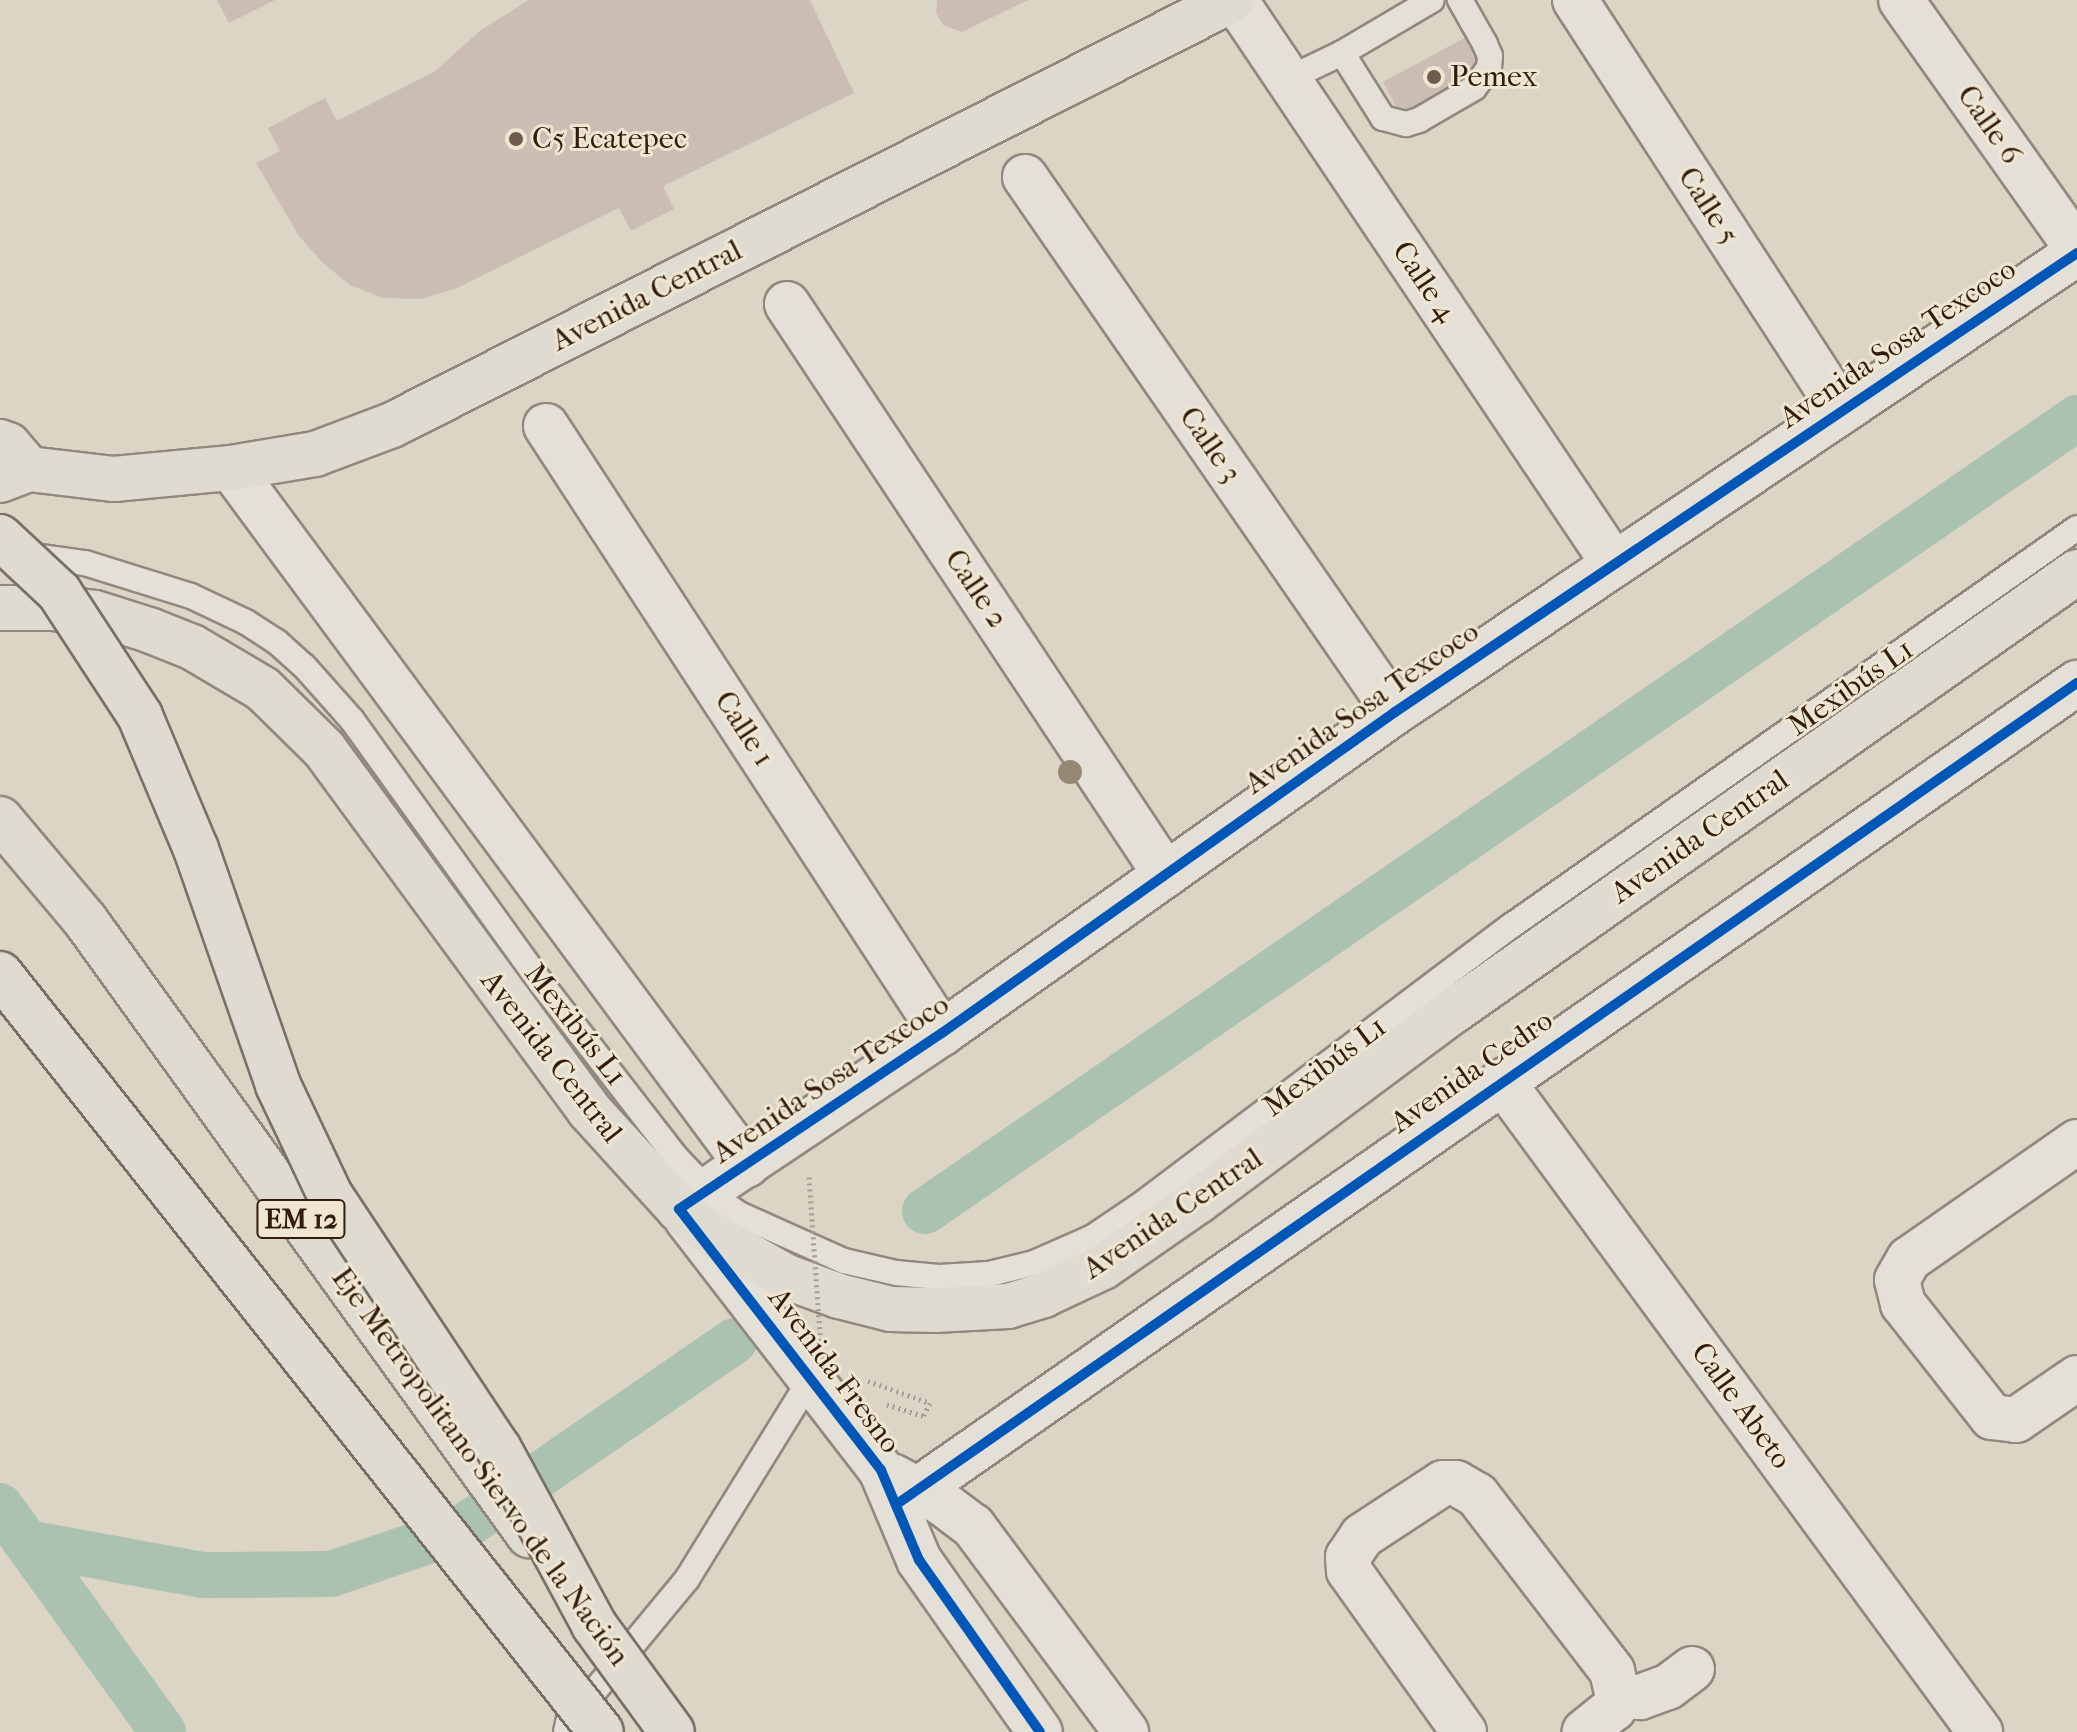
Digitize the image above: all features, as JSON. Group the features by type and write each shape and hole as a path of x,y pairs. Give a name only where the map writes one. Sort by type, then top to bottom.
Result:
{"highway":[{"name":"Avenida Central","path":"10,464 114,479 231,468 315,454 392,425 1233,0"},
{"path":"0,537 59,592 140,716 196,849 278,1085 330,1195 499,1449 594,1625"},
{"name":"Avenida Central","path":"0,608 52,608 95,613 192,647 263,689 324,749 589,1110 694,1200 710,1234 787,1277 839,1296 891,1309 1008,1306 1043,1295 1103,1267 1198,1201 1452,1012 2077,572"},
{"name":"Eje Metropolitano Siervo de la Nación","path":"0,819 85,920 672,1732"},
{"name":"Eje Metropolitano Siervo de la Nación","path":"0,974 601,1732"}],"street":[{"name":"Calle 4","path":"1233,0 1614,564"},
{"name":"Calle 5","path":"1575,0 1842,411"},
{"name":"Calle 6","path":"1901,0 2077,251"},
{"name":"Calle 3","path":"1025,177 1395,712"},
{"name":"Avenida Sosa Texcoco","path":"694,1200 942,1033 1395,712 2077,251"},
{"name":"Calle 2","path":"787,304 1166,875"},
{"name":"Calle 1","path":"546,426 942,1033"},
{"path":"231,468 747,1165"},
{"name":"Avenida Cedro","path":"898,1488 1502,1081 2077,683"},
{"name":"Calle Abeto","path":"1502,1081 1980,1732"},
{"path":"2077,1142 1909,1259 1897,1280 1903,1304 1992,1417 2003,1421 2027,1415 2077,1378"},
{"name":"Avenida Fresno","path":"694,1200 898,1488 901,1523 919,1560 1040,1732"},
{"path":"1464,1732 1349,1571 1348,1557 1362,1536 1443,1483 1456,1483 1477,1495 1612,1671 1618,1696 1605,1718 1584,1732"},
{"name":"Avenida Fresno","path":"898,1488 942,1503 973,1526 1126,1732"},
{"path":"1618,1696 1640,1697 1668,1687 1692,1669"}],"lane":[{"path":"1288,79 1342,53 1432,0"},
{"path":"1342,53 1383,118 1406,124 1419,120 1474,88 1489,68 1490,56 1485,44 1460,0"},
{"name":"Mexibús L1","path":"0,552 85,563 191,596 246,622 277,642 304,666 352,720 541,983 675,1156 694,1200 741,1215 814,1250 896,1273 939,1277 989,1274 1034,1263 1093,1237 1256,1119 1511,926 2077,528"},
{"path":"566,1732 568,1723 687,1579 817,1371"}],"path":[{"path":"809,1177 817,1371"}],"building":[{"path":"217,0 275,0 229,23"},
{"name":"C5 Ecatepec","path":"529,0 810,0 854,93 663,186 674,209 631,231 619,208 457,288 421,299 383,298 350,285 323,263 299,236 256,163 280,151 268,128 325,98 337,121 434,72 481,30"},
{"path":"937,0 1028,0 962,32 943,25 936,13"},
{"name":"Pemex","path":"1466,37 1484,71 1401,116 1383,82"}],"waterway":[{"path":"925,1211 2077,418"},
{"path":"27,1543 203,1575 331,1574 458,1531 734,1341"},
{"path":"0,1506 163,1732"}],"cycle path":[{"path":"1040,1732 919,1560 881,1470 679,1209 942,1033 1395,712 2077,253"},
{"path":"897,1504 2077,683"}],"place":[{"name":"Pemex","path":"1434,77"},
{"name":"C5 Ecatepec","path":"516,139"}]}
